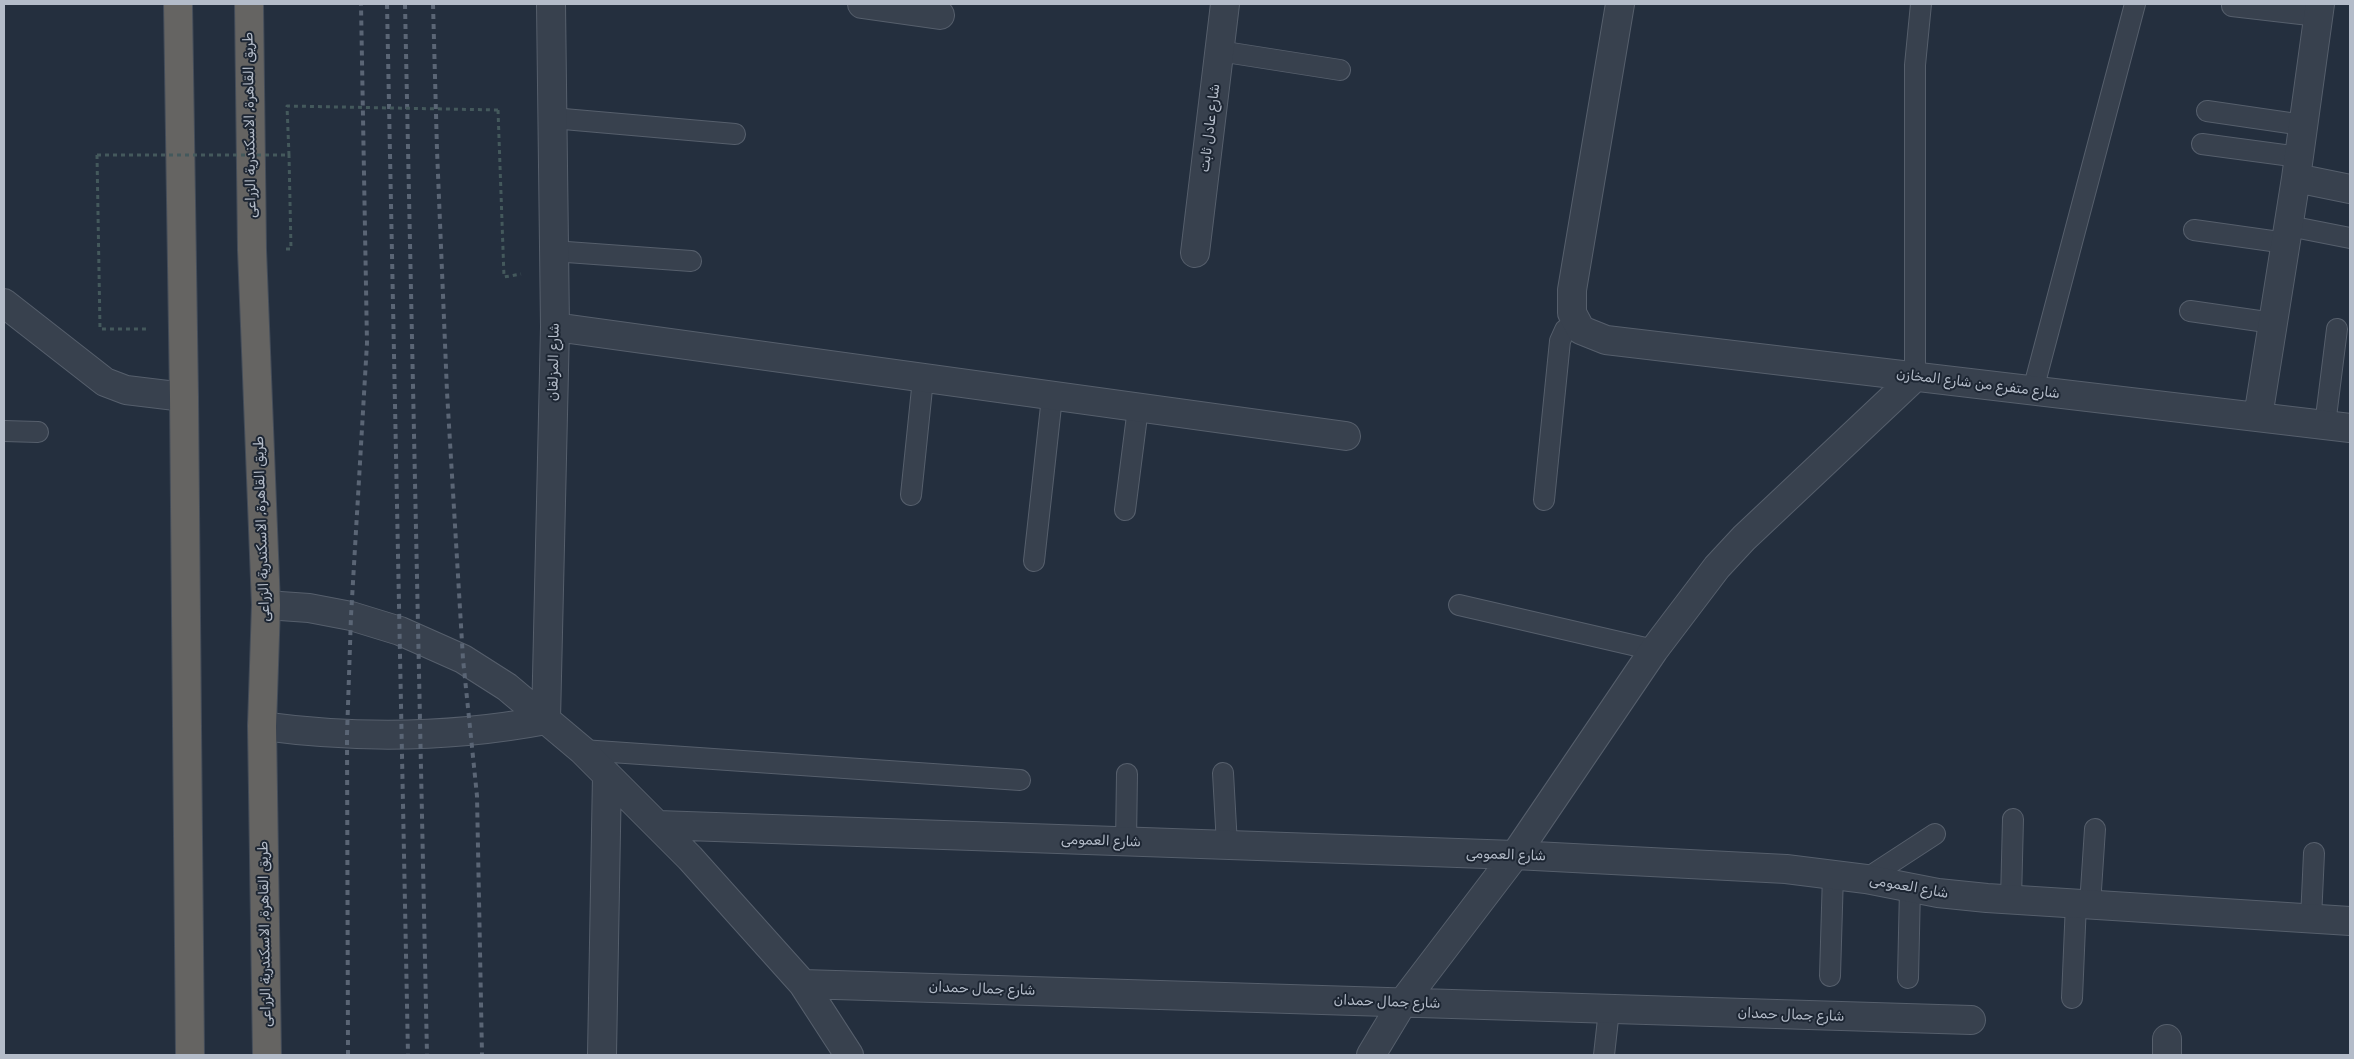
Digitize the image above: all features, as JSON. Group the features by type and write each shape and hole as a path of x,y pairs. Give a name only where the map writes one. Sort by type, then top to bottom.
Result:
{"highway":[{"path":"178,4 184,396 190,1055"},
{"name":"طريق القاهرة, الاسكندرية الزراعى","path":"248,4 252,250 266,605 262,726 267,1055"}],"street":[{"name":"شارع المزلقان","path":"546,720 554,327 551,4"},
{"path":"862,4 940,15"},
{"name":"شارع عادل ثابت","path":"1195,253 1225,4"},
{"path":"1581,330 1572,313 1572,290 1620,4"},
{"path":"2258,418 2298,167 2319,10"},
{"path":"2298,167 2350,189"},
{"path":"4,302 105,382 126,390 184,396"},
{"path":"554,327 1346,436"},
{"name":"شارع متفرع من شارع المخازن","path":"1581,330 1606,340 2338,427"},
{"path":"1371,1055 1403,1002 1515,856 1654,650 1717,567 1744,538 1915,377"},
{"path":"266,605 309,608 351,616 418,637 463,659 507,688 582,750 690,858 802,984 849,1055"},
{"path":"262,726 347,735 402,736 471,732 546,720"},
{"path":"602,1055 606,775"},
{"name":"شارع العمومى","path":"658,825 1515,856 1786,869 1866,879 1938,894 2350,921"},
{"name":"شارع جمال حمدان","path":"802,984 1971,1020"}],"lane":[{"path":"1915,377 1914,65 1921,4"},
{"path":"2033,390 2135,4"},
{"path":"2232,6 2319,10"},
{"path":"1219,51 1340,70"},
{"path":"2207,111 2303,125"},
{"path":"552,118 735,134"},
{"path":"2202,144 2298,167"},
{"path":"2194,230 2350,238"},
{"path":"553,251 691,261"},
{"path":"2190,311 2273,323"},
{"path":"2337,329 2338,427"},
{"path":"1544,500 1560,341 1565,330 1581,330"},
{"path":"912,495 923,379"},
{"path":"1034,561 1052,397"},
{"path":"1125,510 1138,408"},
{"path":"4,431 38,432"},
{"path":"1459,605 1654,650"},
{"path":"582,750 1020,780"},
{"path":"1223,773 1227,845"},
{"path":"1126,842 1127,774"},
{"path":"2011,900 2013,819"},
{"path":"2072,998 2083,904 2095,829"},
{"path":"1866,879 1935,834"},
{"path":"2311,919 2314,852"},
{"path":"1830,976 1833,874"},
{"path":"1908,978 1910,888"},
{"path":"1604,1055 1609,1010"}],"path":[{"path":"291,249 287,106 498,110 504,277"},
{"path":"183,330 100,329 97,155 289,156"}],"railway":[{"path":"348,1055 347,735 351,616 367,343 361,4"},
{"path":"387,4 408,1055"},
{"path":"405,4 427,1055"},
{"path":"433,4 447,392 463,659 477,796 482,1055"}]}
